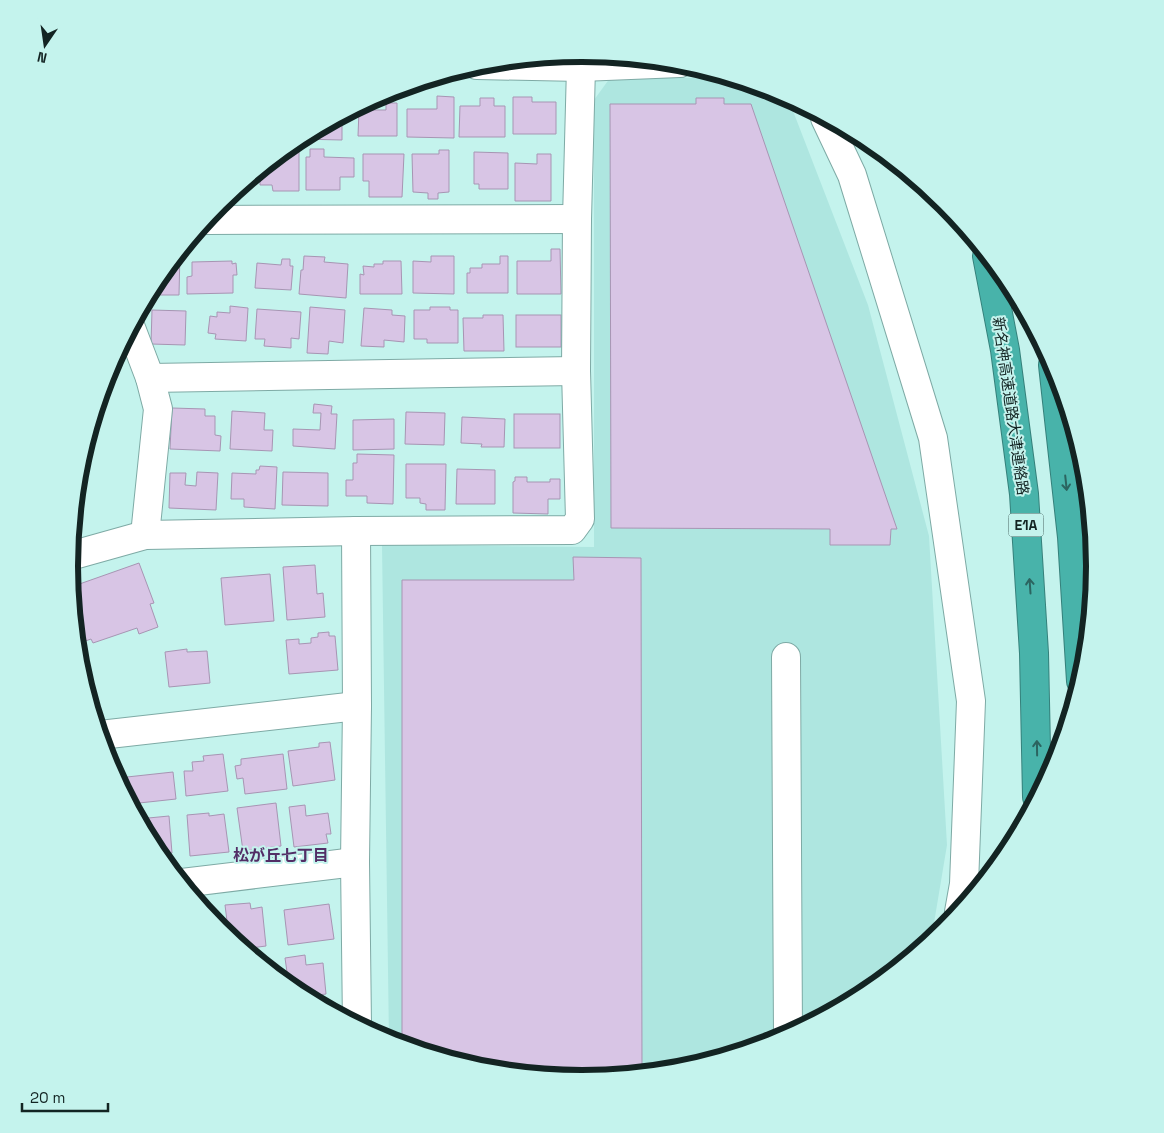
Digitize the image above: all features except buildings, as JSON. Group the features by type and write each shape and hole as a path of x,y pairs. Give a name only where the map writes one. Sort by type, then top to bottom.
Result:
{"highway":[{"name":"新名神高速道路大津連絡路","path":"990,271 1005,350 1024,494 1034,653 1037,783"},
{"path":"1057,397 1072,537 1079,649"}],"street":[{"path":"527,66 627,65"},
{"path":"78,554 145,535 356,531 572,530 580,519 576,372 577,219 581,67"},
{"path":"830,128 852,175 932,438 971,701 964,884 961,898"},
{"path":"216,220 577,219"},
{"path":"134,336 150,378 158,410 145,535"},
{"path":"150,378 576,372"},
{"path":"352,1015 357,706 356,531"},
{"path":"786,657 788,1026"},
{"path":"107,734 357,706"},
{"path":"189,882 355,862"}],"shaded area":[{"path":"610,78 704,78 744,89 792,108 868,305 929,536 947,845 933,927 889,966 862,986 805,1019 744,1044 680,1061 648,1066 582,1070 516,1066 484,1061 420,1044 389,1032 382,545 594,547 594,100"}],"district":[{"name":"松が丘七丁目","path":"281,855"}]}
